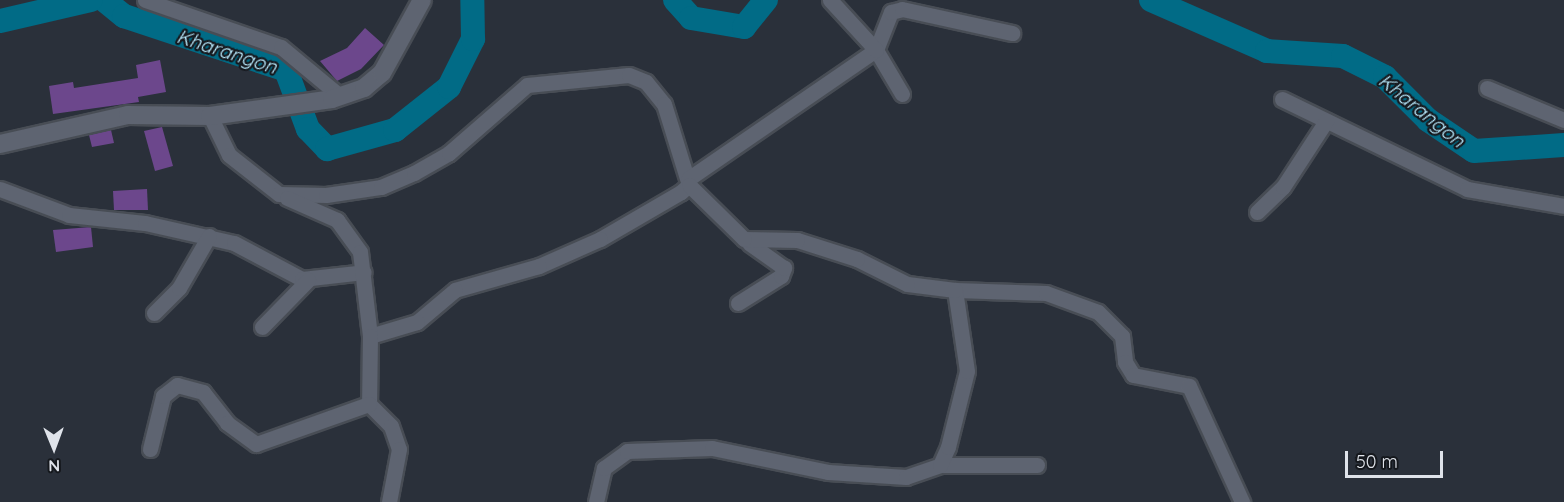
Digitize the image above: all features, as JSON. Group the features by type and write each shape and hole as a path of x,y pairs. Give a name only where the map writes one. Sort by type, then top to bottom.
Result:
{"street":[{"path":"145,0 281,47 336,98"},
{"path":"0,144 128,115 210,116 336,98 364,88 382,73 422,0"},
{"path":"830,0 876,50 902,94"},
{"path":"370,336 417,322 455,290 539,266 600,239 688,182 876,50 885,20 897,10 1012,33"},
{"path":"279,194 381,187 449,153 527,85 629,75 646,82 664,104 688,182 744,239 784,268 738,303"},
{"path":"1487,88 1564,120"},
{"path":"1282,99 1467,189 1564,206"},
{"path":"210,116 229,155 279,194 343,225 355,241 364,272 370,336 369,404 391,426 399,449 389,502"},
{"path":"1257,212 1283,187 1326,121"},
{"path":"0,189 69,215 209,236 269,257 308,280"},
{"path":"154,313 179,288 209,236"},
{"path":"744,239 797,240 857,259 906,284 955,290 1046,292 1098,312 1122,336 1125,362 1133,375 1189,386 1242,502"},
{"path":"262,327 308,280 364,272"},
{"path":"940,465 967,371 955,290"},
{"path":"150,449 164,396 177,386 203,392 227,423 256,444 369,404"},
{"path":"596,502 604,468 627,450 755,452 866,477 906,477 940,465 1037,465"}],"building":[{"path":"365,28 384,45 361,69 337,81 320,61 347,48"},
{"path":"160,60 166,92 138,97 139,102 53,114 49,86 73,82 74,88 138,78 136,65"},
{"path":"162,127 173,166 155,171 144,131"},
{"path":"111,130 114,143 92,147 89,135"},
{"path":"147,189 148,210 114,210 113,191"},
{"path":"91,227 93,247 56,252 53,230"}],"waterway":[{"name":"Kharangon","path":"0,21 91,0"},
{"name":"Kharangon","path":"104,0 124,16 286,70 308,129 327,149 395,130 449,87 473,39 472,0"},
{"name":"Kharangon","path":"675,0 691,18 744,27 766,0"},
{"name":"Kharangon","path":"1151,0 1267,51 1343,56 1385,77 1428,120 1474,151 1564,145"}]}
